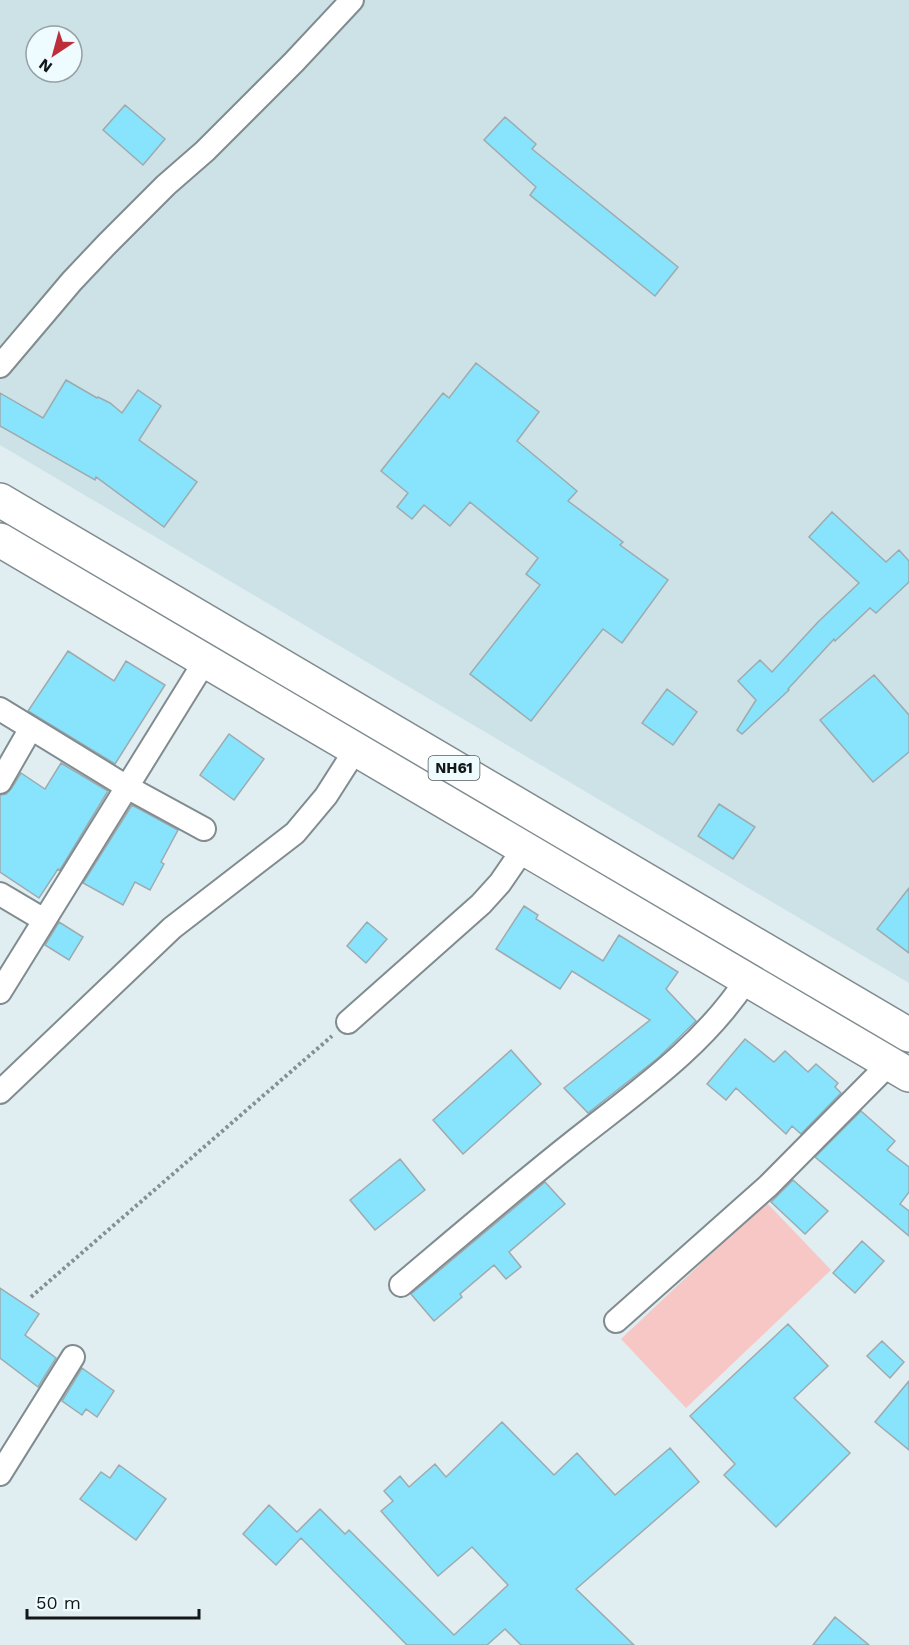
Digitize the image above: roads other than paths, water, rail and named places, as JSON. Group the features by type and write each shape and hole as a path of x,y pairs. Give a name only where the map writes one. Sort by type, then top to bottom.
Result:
{"highway":[{"name":"NH61","path":"0,500 909,1035"},
{"name":"NH61","path":"1,543 899,1069"}],"street":[{"path":"0,366 72,281 107,244 166,185 205,151 352,0"},
{"path":"0,992 205,661"},
{"path":"0,709 127,787 204,829"},
{"path":"0,782 31,728"},
{"path":"0,1092 172,928 295,833 326,796 356,749"},
{"path":"348,1022 481,904 500,883 524,848"},
{"path":"0,894 44,920"},
{"path":"401,1285 697,1041 722,1014 747,979"},
{"path":"616,1322 899,1069"},
{"path":"0,1474 73,1357"}]}
